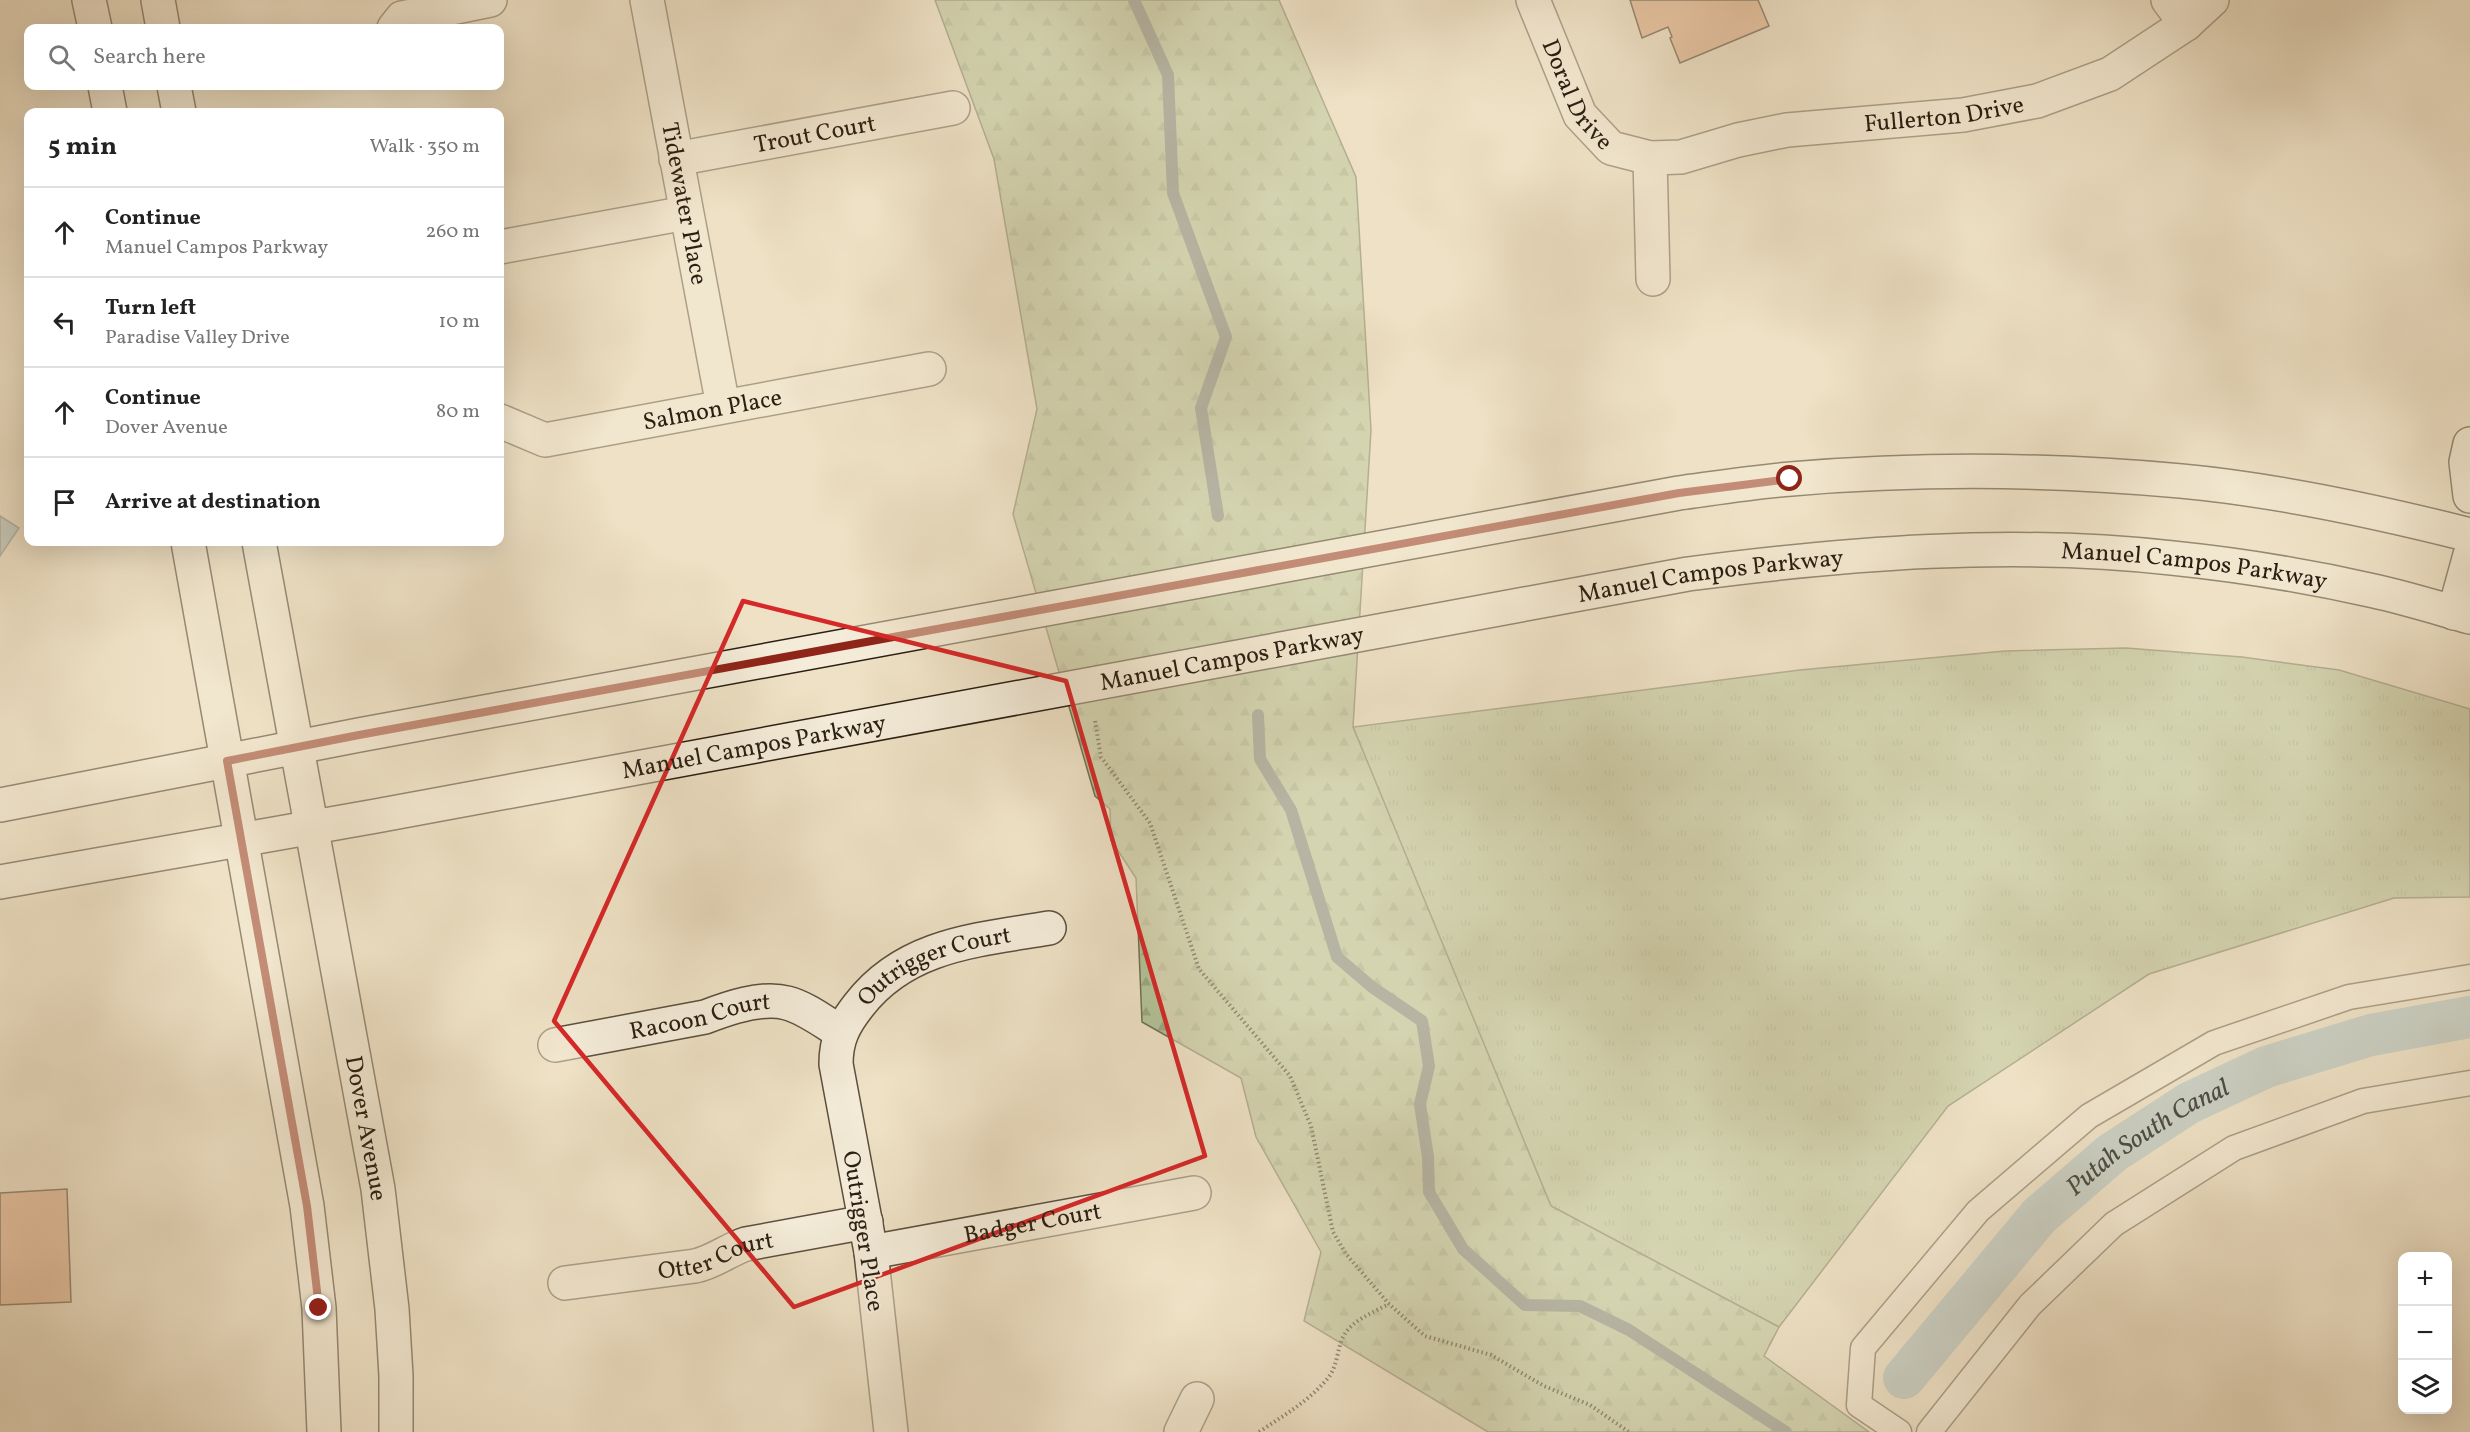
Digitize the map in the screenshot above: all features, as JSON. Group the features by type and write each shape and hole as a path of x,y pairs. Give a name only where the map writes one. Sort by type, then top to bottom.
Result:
{"main road":[{"path":"89,0 94,24"},
{"path":"158,0 162,24"},
{"path":"397,24 402,18 490,0"},
{"name":"Tidewater Place","path":"647,0 723,406"},
{"name":"Doral Drive","path":"1533,0 1580,116 1611,148 1650,158"},
{"name":"Fullerton Drive","path":"1650,158 1681,157 1738,140 1787,130 1963,116 2037,101 2110,74 2177,12 2212,0"},
{"path":"106,90 109,108"},
{"path":"175,90 178,108"},
{"name":"Trout Court","path":"676,159 953,108"},
{"path":"1650,158 1653,279"},
{"path":"504,247 686,213"},
{"name":"Salmon Place","path":"504,423 545,440 929,369"},
{"path":"2470,444 2466,462 2470,496"},
{"path":"0,805 296,748 1679,493 1790,479 1940,471 2063,472 2172,480 2306,499 2394,516 2470,535"},
{"path":"189,546 307,1206 319,1308 324,1432"},
{"name":"Dover Avenue","path":"260,546 378,1190 392,1309 396,1376 396,1432"},
{"name":"Manuel Campos Parkway","path":"0,882 1688,574 1792,560 1931,551 2057,551 2171,558 2287,574 2374,591 2462,615"},
{"path":"2462,615 2470,555"},
{"name":"Outrigger Court","path":"840,1032 874,986 895,969 918,957 956,944 1049,928"},
{"name":"Racoon Court","path":"555,1045 705,1017 727,1009 767,1002 795,1006 840,1032"},
{"name":"Outrigger Place","path":"840,1032 836,1047 836,1064 868,1237 891,1432"},
{"name":"Badger Court","path":"868,1237 1194,1193"},
{"name":"Otter Court","path":"565,1283 695,1266 708,1263 731,1249 746,1244 868,1237"},
{"path":"1181,1432 1197,1398"}],"lane":[{"path":"1899,1432 1859,1405 1863,1348 1978,1211 2089,1116 2214,1043 2349,997 2470,977"},
{"path":"1929,1432 2031,1305 2114,1224 2234,1148 2363,1101 2470,1083"}],"path":[{"path":"1090,684 1101,757 1150,823 1199,969 1290,1076 1311,1126 1334,1232 1346,1254 1389,1304 1425,1336 1491,1355 1544,1386 1590,1405 1629,1432"},
{"path":"1259,1432 1298,1408 1330,1375 1342,1338 1354,1323 1389,1304"}],"highlighted area":[{"path":"743,601 1066,681 1205,1156 794,1307 554,1021"}],"green space":[{"path":"935,0 1279,0 1356,177 1371,430 1353,727 1551,1206 1779,1327 1764,1356 1869,1432 1488,1432 1304,1321 1321,1252 1256,1137 1241,1078 1142,1022 1136,878 1111,840 1110,809 1095,796 1013,514 1037,409 994,159"},
{"path":"2126,648 2242,657 2339,670 2470,709 2470,897 2394,898 2149,974 1948,1106 1779,1327 1551,1206 1478,1035 1353,727 1800,670 2005,651"}],"water":[{"path":"0,516 19,528 0,556"}],"building":[{"path":"1630,0 1758,0 1769,26 1680,63 1668,27 1642,38"},
{"path":"67,1189 71,1302 0,1305 0,1193"}],"waterway":[{"path":"1134,0 1168,75 1173,193 1226,337 1201,408 1218,516"},
{"path":"1258,715 1260,759 1291,810 1337,957 1372,987 1422,1021 1429,1066 1420,1104 1428,1157 1429,1192 1463,1249 1525,1305 1580,1306 1629,1330 1786,1432"},
{"name":"Putah South Canal","path":"1904,1378 2039,1216 2112,1153 2189,1103 2266,1067 2371,1035 2470,1017"}],"route":[{"path":"319,1308 307,1206 227,761 1679,493 1790,479"}]}
